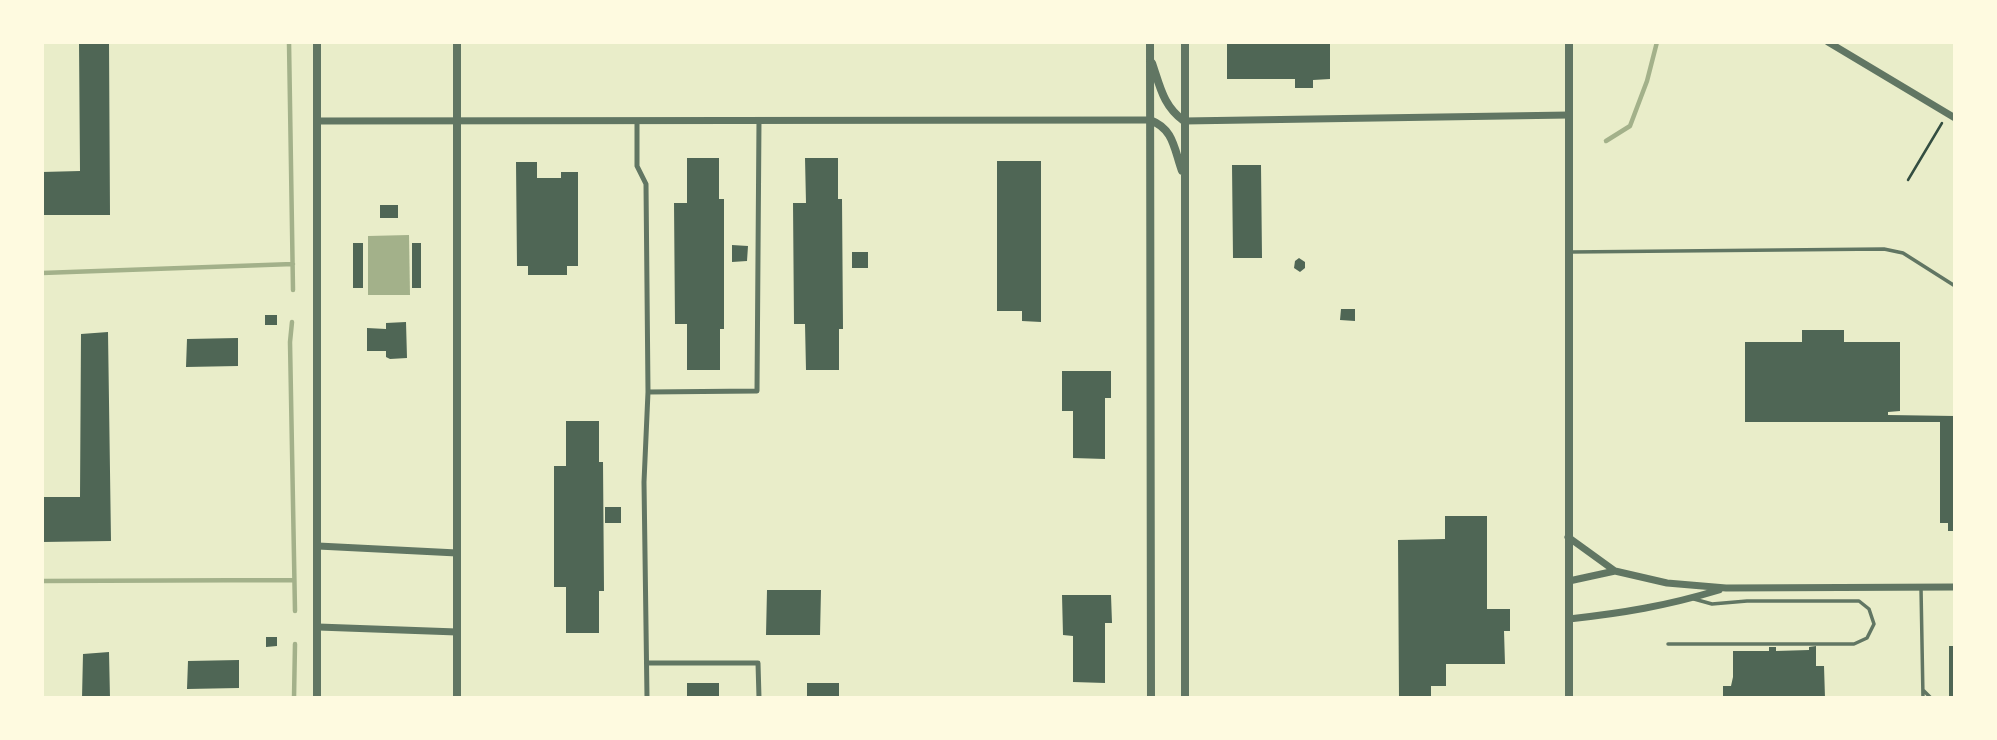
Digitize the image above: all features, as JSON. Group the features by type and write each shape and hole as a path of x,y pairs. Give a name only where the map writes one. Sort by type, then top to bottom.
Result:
{"street":[{"path":"317,42 317,698"},
{"path":"457,42 457,698"},
{"path":"1150,42 1150,698"},
{"path":"1185,42 1185,698"},
{"path":"1569,42 1569,698"},
{"path":"1828,42 1951,116"},
{"path":"1149,53 1164,100 1172,112 1184,121 1569,116"},
{"path":"648,392 757,391 759,120"},
{"path":"317,121 1150,120 1163,125 1169,133 1184,177"},
{"path":"637,121 637,166 646,184 647,698"},
{"path":"1568,537 1615,571 1667,583 1726,588 1955,587"},
{"path":"317,546 457,553"},
{"path":"1569,581 1615,571"},
{"path":"1569,619 1619,614 1667,605 1726,588"},
{"path":"318,627 457,632"},
{"path":"647,663 758,663 759,698"}],"lane":[{"path":"1570,252 1884,249 1903,253 1955,286"},
{"path":"1921,588 1923,698"},
{"path":"1668,643 1854,644 1867,638 1874,624 1869,609 1859,601 1747,601 1712,604 1692,598"},
{"path":"1923,690 1931,698"}],"path":[{"path":"1908,180 1951,116"}],"shaded area":[{"path":"409,235 410,295 368,295 368,236"}],"building":[{"path":"79,42 109,42 110,215 42,215 42,172 80,171"},
{"path":"1227,42 1330,42 1330,79 1313,80 1313,88 1295,88 1295,79 1227,79"},
{"path":"687,158 719,158 719,199 724,199 724,329 720,329 720,370 687,370 687,324 675,324 674,203 687,203"},
{"path":"805,158 838,158 838,199 842,199 843,329 839,329 839,370 806,370 805,324 794,324 793,203 806,203"},
{"path":"997,161 1041,161 1041,322 1022,321 1022,311 997,311"},
{"path":"516,162 537,162 537,178 561,178 561,172 578,172 578,266 567,266 567,275 528,275 528,266 517,266"},
{"path":"1232,165 1261,165 1262,258 1233,258"},
{"path":"380,205 398,205 398,218 380,218"},
{"path":"353,243 363,243 363,288 353,288"},
{"path":"412,243 421,243 421,288 412,288"},
{"path":"732,245 748,246 747,261 732,262"},
{"path":"852,252 868,252 868,268 852,268"},
{"path":"1299,258 1305,262 1305,268 1300,272 1294,268 1295,261"},
{"path":"1341,309 1355,309 1355,321 1340,320"},
{"path":"265,315 277,315 277,325 265,325"},
{"path":"406,322 407,358 390,359 386,357 386,351 367,351 367,328 386,329 386,323"},
{"path":"1802,330 1844,330 1844,342 1900,342 1900,411 1888,412 1888,415 1955,416 1955,531 1948,531 1948,523 1940,523 1940,422 1745,422 1745,342 1802,342"},
{"path":"108,332 111,541 42,542 42,497 80,497 81,334"},
{"path":"238,338 238,366 186,367 187,339"},
{"path":"1062,371 1111,371 1111,398 1105,398 1105,459 1073,458 1073,411 1062,411"},
{"path":"566,421 599,421 599,462 603,462 604,591 599,591 599,633 566,633 566,587 554,587 554,466 566,466"},
{"path":"605,507 621,507 621,523 605,523"},
{"path":"1445,516 1487,516 1487,609 1510,609 1510,631 1504,631 1505,664 1446,664 1446,686 1431,686 1431,698 1399,698 1398,540 1445,539"},
{"path":"767,590 821,590 820,635 766,635"},
{"path":"1062,595 1111,595 1112,623 1105,623 1105,683 1073,682 1073,636 1063,635"},
{"path":"266,637 277,637 277,646 266,647"},
{"path":"1816,646 1816,666 1824,666 1825,698 1723,698 1723,686 1731,686 1733,677 1733,651 1769,651 1769,647 1776,647 1776,651 1809,650 1809,647"},
{"path":"1949,646 1955,646 1955,698 1949,698"},
{"path":"109,652 110,698 82,698 83,654"},
{"path":"239,660 239,688 187,689 188,661"},
{"path":"687,683 719,683 719,698 687,698"},
{"path":"807,683 839,683 839,698 807,698"}],"waterway":[{"path":"289,42 293,290"},
{"path":"1606,141 1630,126 1647,81 1657,42"},
{"path":"42,273 293,264"},
{"path":"292,322 290,342 295,611"},
{"path":"42,581 293,580"},
{"path":"294,698 295,644"}]}
